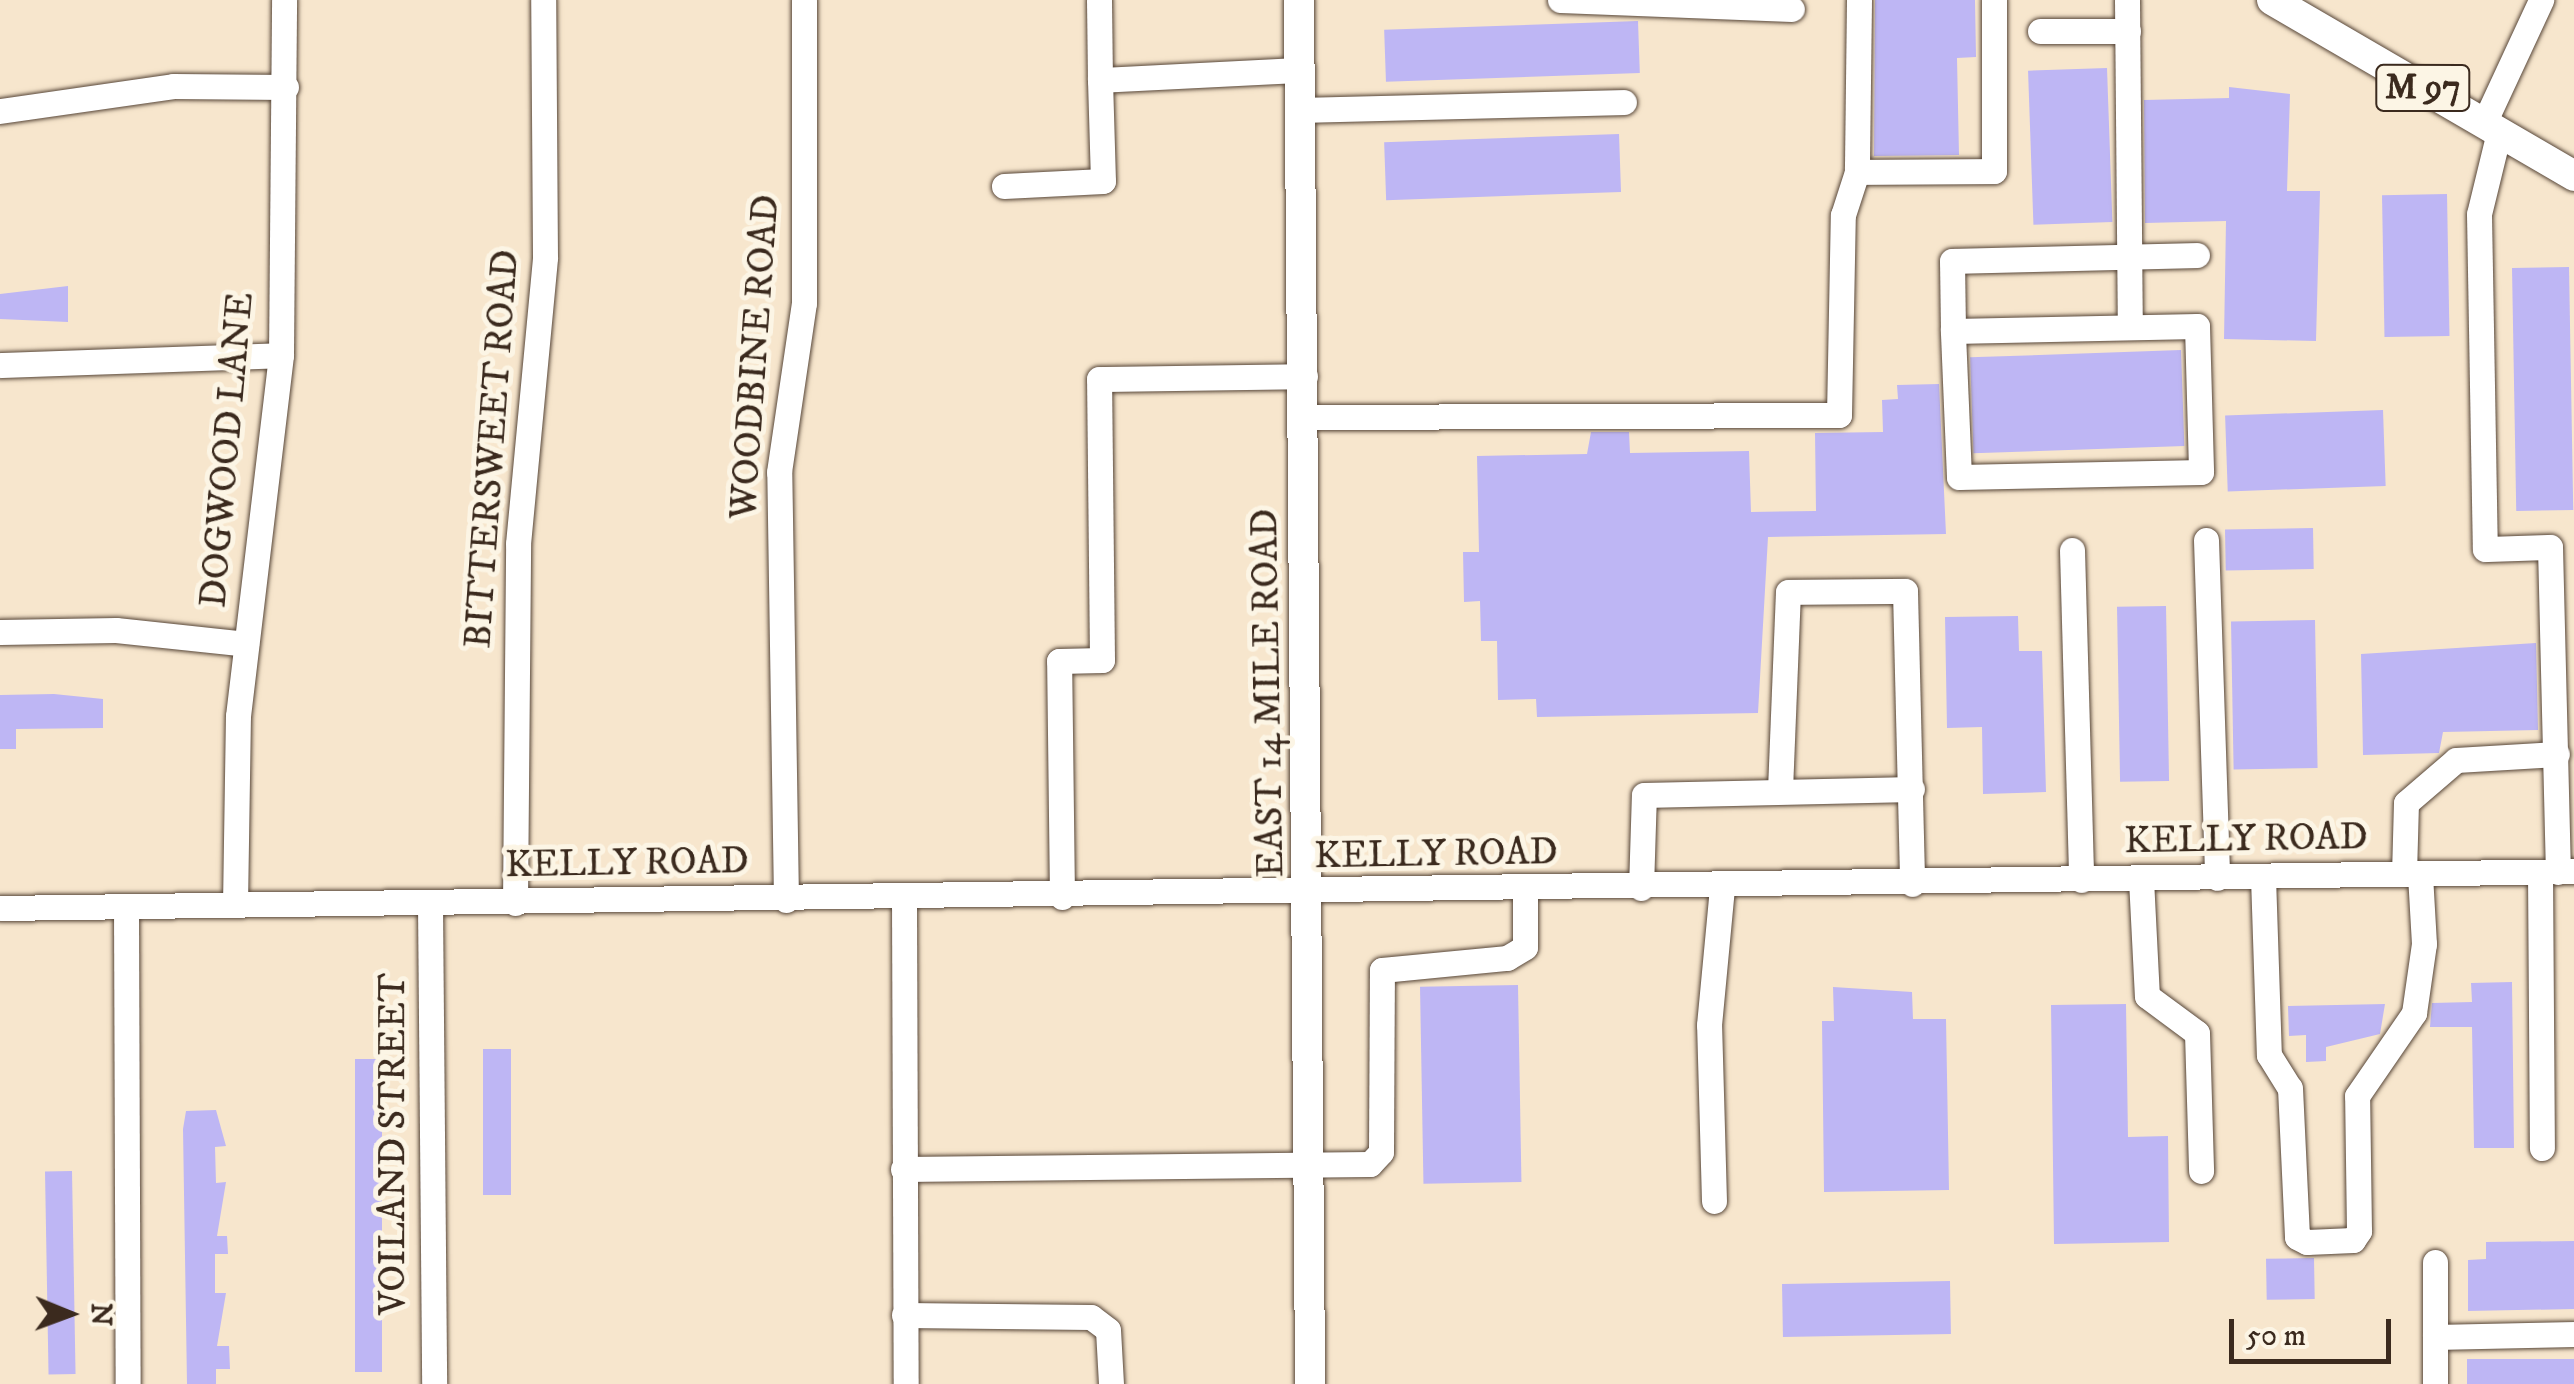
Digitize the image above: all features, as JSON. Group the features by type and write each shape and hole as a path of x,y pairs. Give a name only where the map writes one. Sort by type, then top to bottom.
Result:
{"main road":[{"name":"EAST 14 MILE ROAD","path":"1299,0 1312,895 1310,1384"},
{"name":"M 97","path":"2287,4 2573,174"}],"street":[{"name":"DOGWOOD LANE","path":"235,906 246,644 281,354 284,0"},
{"name":"BITTERSWEET ROAD","path":"514,902 518,544 545,258 543,0"},
{"name":"WOODBINE ROAD","path":"786,900 779,472 804,303 804,0"},
{"path":"1004,186 1103,181 1099,0"},
{"path":"1560,0 1792,9"},
{"path":"1306,417 1839,415 1843,215 1857,172 1858,0"},
{"path":"1857,172 1994,171 1994,0"},
{"path":"2128,0 2130,327"},
{"path":"2541,0 2492,128 2479,214 2485,549 2550,546 2557,872 2542,1148"},
{"path":"2040,31 2128,31"},
{"path":"1100,80 1300,70"},
{"path":"0,111 173,86 286,88"},
{"path":"1300,110 1624,102"},
{"path":"1952,332 2198,326 2201,472 1959,477 1952,332 1952,261 2197,255"},
{"path":"0,365 281,354"},
{"path":"1062,898 1059,661 1102,660 1099,379 1305,376"},
{"path":"2206,540 2217,878"},
{"path":"2072,550 2082,880"},
{"path":"1780,790 1788,592 1905,591 1912,884"},
{"path":"0,632 116,630 246,644"},
{"path":"2263,877 2269,1055 2290,1088 2297,1237 2306,1242 2353,1240 2359,1231 2357,1096 2414,1013 2424,944 2406,804 2456,760 2557,754"},
{"path":"1641,888 1644,796 1912,789"},
{"name":"KELLY ROAD","path":"0,908 1312,895 2557,872"},
{"path":"2141,879 2147,996 2197,1033 2201,1171"},
{"path":"1714,1201 1709,1025 1722,887"},
{"path":"903,1169 1370,1164 1381,1152 1382,970 1507,958 1525,947 1525,891"},
{"path":"904,899 906,1384"},
{"name":"VOILAND STREET","path":"430,904 434,1384"},
{"path":"126,907 128,1384"},
{"path":"2435,1262 2435,1384"},
{"path":"904,1315 1091,1318 1108,1330 1111,1384"},
{"path":"2436,1338 2574,1334"}],"building":[{"path":"1875,0 1975,0 1976,57 1957,58 1959,155 1874,156"},
{"path":"1638,21 1640,73 1386,82 1384,30"},
{"path":"2107,68 2112,222 2033,225 2028,71"},
{"path":"2229,87 2290,94 2287,191 2320,191 2316,341 2224,339 2226,221 2145,223 2144,100 2229,98"},
{"path":"1619,134 1621,192 1386,200 1384,142"},
{"path":"2447,194 2449,336 2384,337 2382,195"},
{"path":"2569,267 2573,510 2516,511 2512,268"},
{"path":"68,286 68,322 0,319 0,294"},
{"path":"2181,350 2184,446 1973,453 1970,357"},
{"path":"1939,384 1946,534 1768,537 1758,713 1537,717 1536,699 1498,700 1497,641 1481,641 1480,601 1464,602 1463,552 1479,552 1477,456 1587,454 1591,432 1629,432 1630,453 1749,451 1751,512 1816,511 1815,433 1883,432 1882,400 1898,399 1897,385"},
{"path":"2383,410 2386,486 2228,491 2225,416"},
{"path":"2313,528 2314,569 2226,571 2225,530"},
{"path":"2166,606 2169,781 2120,782 2117,607"},
{"path":"2018,616 2019,651 2042,651 2046,792 1983,794 1982,727 1947,728 1945,617"},
{"path":"2315,620 2318,768 2234,769 2231,621"},
{"path":"2536,643 2538,730 2443,732 2439,753 2363,755 2361,654"},
{"path":"54,694 103,699 103,728 16,729 16,749 0,749 0,695"},
{"path":"2512,982 2514,1148 2474,1148 2472,1027 2430,1027 2432,1003 2472,1002 2471,983"},
{"path":"1518,985 1521,1182 1423,1184 1420,987"},
{"path":"1833,987 1912,992 1913,1019 1946,1019 1949,1190 1824,1192 1822,1021 1834,1021"},
{"path":"2126,1004 2128,1137 2168,1136 2169,1242 2054,1244 2051,1005"},
{"path":"2385,1004 2380,1034 2326,1047 2326,1061 2306,1062 2306,1035 2289,1036 2288,1006"},
{"path":"483,1049 511,1049 511,1195 483,1195"},
{"path":"355,1059 382,1059 382,1372 355,1372"},
{"path":"216,1110 226,1146 215,1147 216,1183 226,1182 217,1236 227,1236 228,1254 215,1254 215,1293 226,1293 217,1346 229,1346 230,1369 216,1369 216,1384 187,1384 183,1129 186,1111"},
{"path":"45,1171 72,1171 76,1374 49,1374"},
{"path":"2574,1241 2574,1309 2468,1311 2468,1260 2486,1259 2486,1242"},
{"path":"2314,1258 2315,1299 2267,1300 2266,1259"},
{"path":"1950,1281 1951,1334 1783,1337 1782,1284"},
{"path":"2467,1359 2574,1359 2574,1384 2467,1384"}]}
